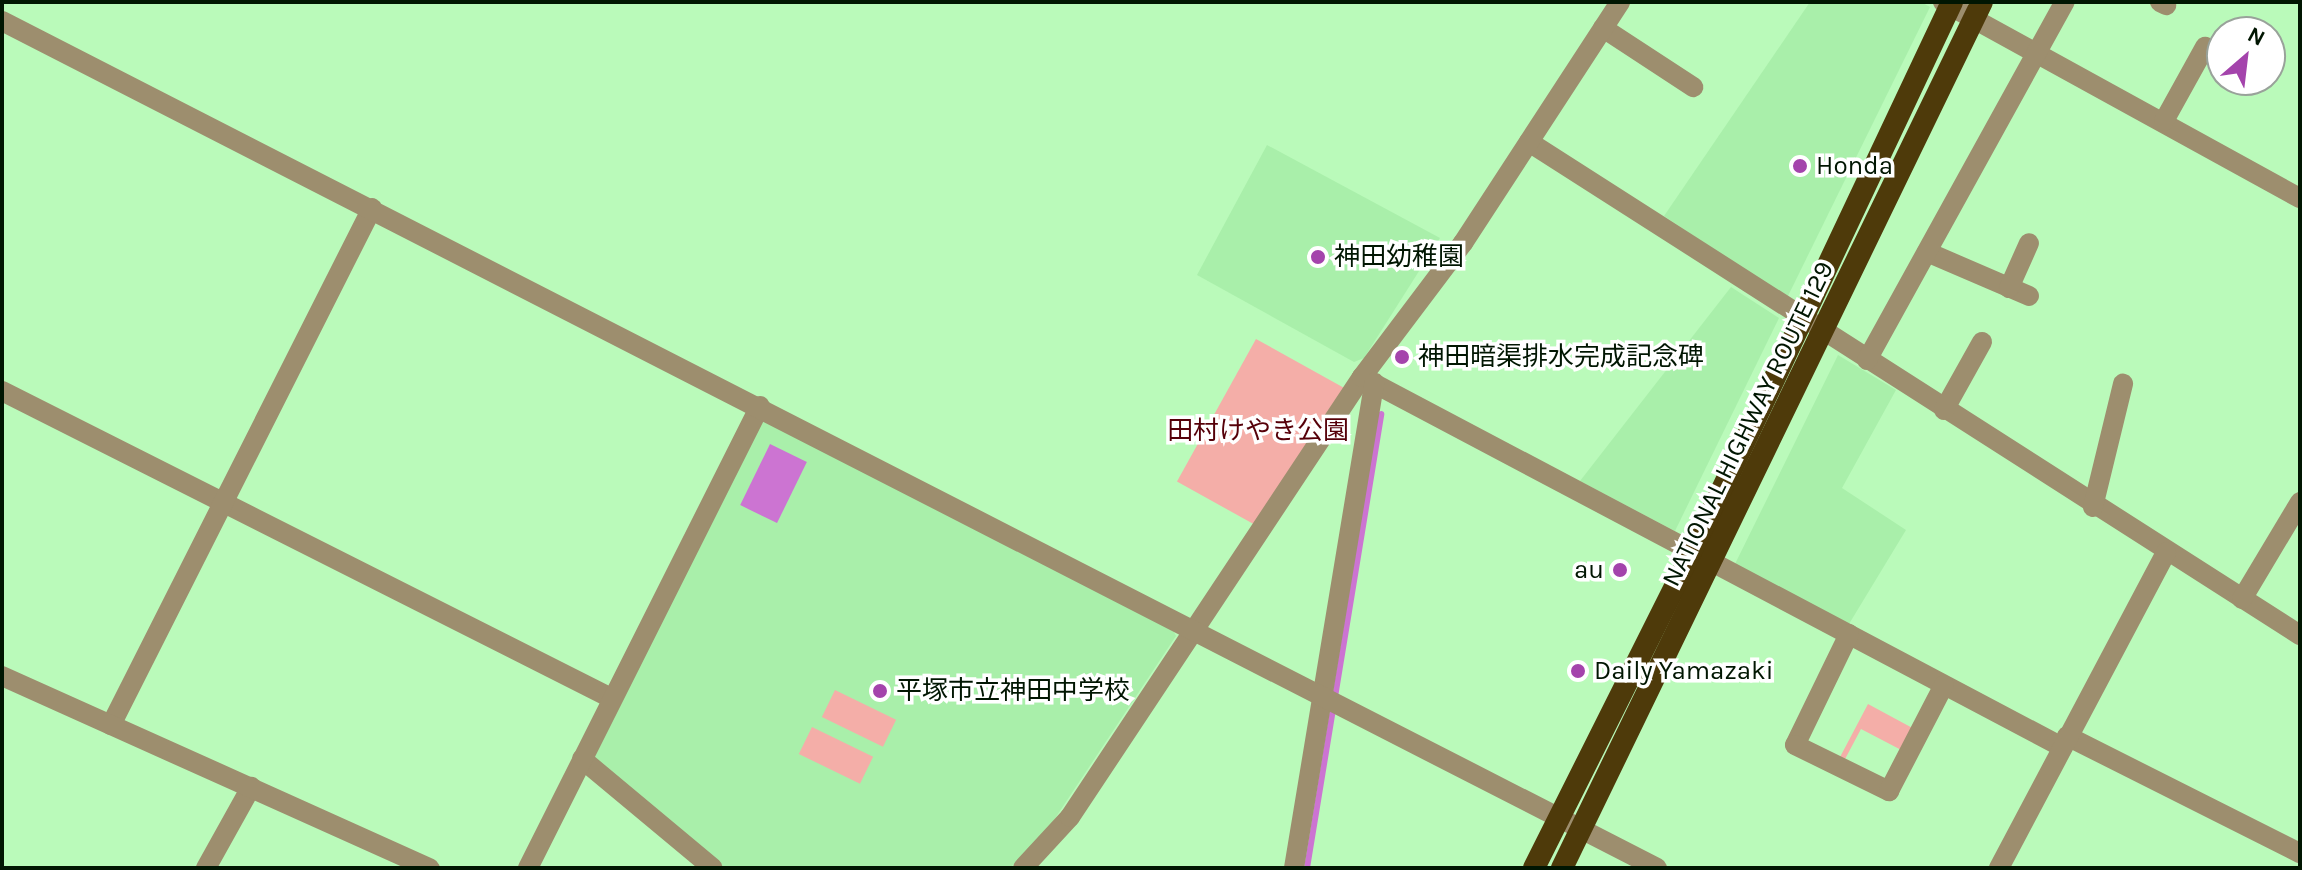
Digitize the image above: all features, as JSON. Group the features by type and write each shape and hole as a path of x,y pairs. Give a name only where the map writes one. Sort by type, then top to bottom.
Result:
{"highway":[{"name":"NATIONAL HIGHWAY ROUTE 129","path":"1534,868 1562,818 1693,551 1948,3"},
{"name":"NATIONAL HIGHWAY ROUTE 129","path":"1562,868 1714,562 1978,10"}],"street":[{"path":"1023,868 1070,817 1194,630 1463,243 1620,2"},
{"path":"1867,360 2065,2"},
{"path":"1948,3 1978,10 2038,51 2300,198"},
{"path":"2,21 760,406 1657,868"},
{"path":"1603,28 1693,87"},
{"path":"2164,121 2205,47"},
{"path":"1529,142 2093,507 2300,635"},
{"path":"111,725 372,208"},
{"path":"2009,288 2029,243"},
{"path":"1927,252 2029,296"},
{"path":"1944,410 1982,342"},
{"path":"1368,380 1944,685 2300,853"},
{"path":"1294,868 1323,696 1368,380"},
{"path":"2093,507 2123,384"},
{"path":"2,391 611,698"},
{"path":"528,868 760,406"},
{"path":"2242,599 2300,502"},
{"path":"1999,868 2166,553"},
{"path":"1849,634 1795,745 1889,791 1944,685"},
{"path":"2,676 430,868"},
{"path":"582,759 713,868"},
{"path":"206,868 251,787"}],"shaded area":[{"path":"1810,2 1921,2 1930,7 1787,298 1664,216"},
{"name":"神田幼稚園","path":"1267,145 1440,238 1364,358 1354,362 1197,275"},
{"path":"1731,287 1779,318 1675,531 1580,481"},
{"path":"1838,355 1896,390 1842,488 1906,530 1849,624 1734,566"},
{"name":"平塚市立神田中学校","path":"769,419 1173,630 1176,636 1046,832 1010,868 724,868 593,760 760,422"},
{"path":"770,444 807,462 777,523 740,505"}],"green space":[{"name":"田村けやき公園","path":"1256,339 1347,389 1268,532 1177,482"},
{"path":"835,690 896,720 883,747 822,717"},
{"path":"1868,704 1918,731 1907,753 1861,729 1844,761 1839,759"},
{"path":"812,727 873,757 860,784 799,754"}],"waterway":[{"path":"1307,868 1381,414"}],"place":[{"name":"Honda","path":"1800,166"},
{"name":"神田幼稚園","path":"1318,257"},
{"name":"神田暗渠排水完成記念碑","path":"1402,357"},
{"name":"au","path":"1620,570"},
{"name":"Daily Yamazaki","path":"1578,671"},
{"name":"平塚市立神田中学校","path":"880,691"}]}
